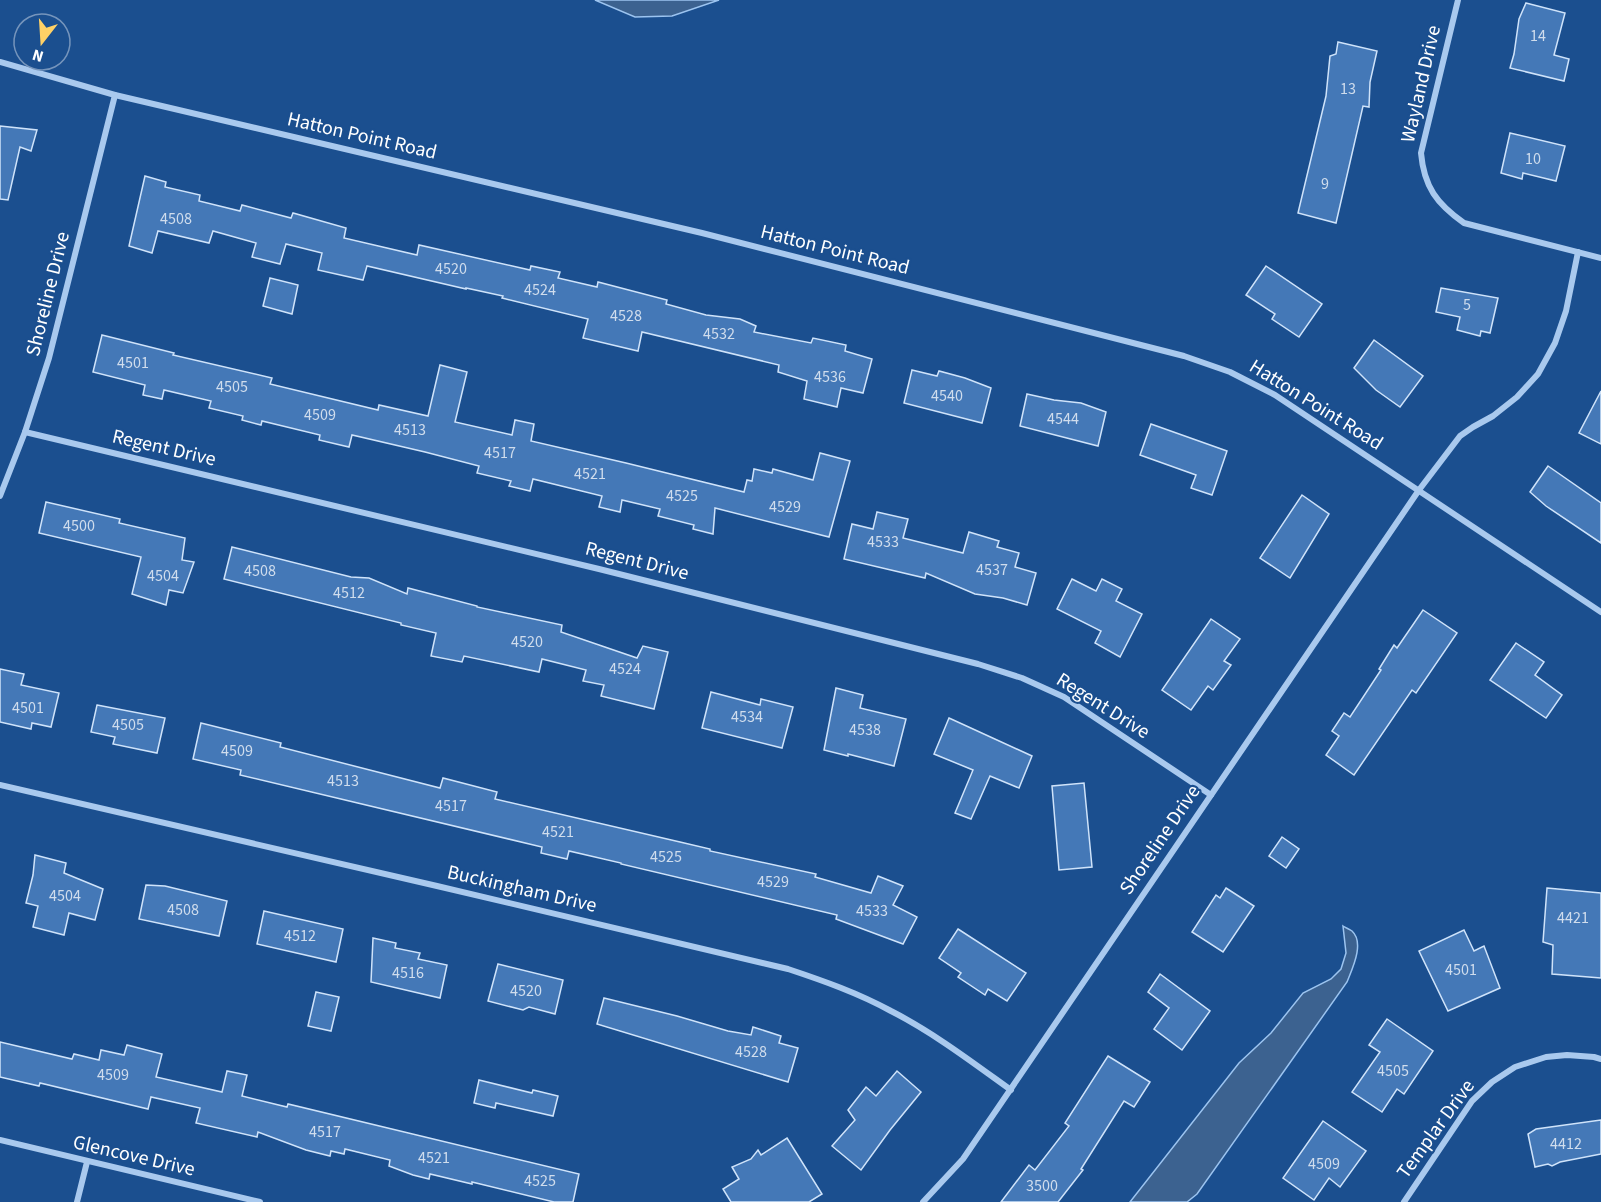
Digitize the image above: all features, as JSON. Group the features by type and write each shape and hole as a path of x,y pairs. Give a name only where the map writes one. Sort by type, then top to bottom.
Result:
{"street":[{"name":"Wayland Drive","path":"1458,0 1421,153 1423,171 1434,195 1447,211 1464,223 1601,258"},
{"name":"Hatton Point Road","path":"0,62 115,95 702,233 1184,356 1230,372 1275,395 1601,612"},
{"name":"Shoreline Drive","path":"0,496 50,358 115,95"},
{"path":"1419,490 1460,436 1493,416 1517,397 1538,374 1555,343 1566,311 1578,252"},
{"name":"Regent Drive","path":"25,432 599,569 978,664 1022,678 1064,697 1210,795"},
{"name":"Shoreline Drive","path":"923,1202 963,1159 1419,490"},
{"name":"Buckingham Drive","path":"0,785 788,969 841,987 892,1011 940,1039 1011,1090"},
{"name":"Templar Drive","path":"1404,1202 1472,1101 1492,1082 1515,1067 1546,1057 1567,1054 1594,1056 1601,1059"},
{"name":"Glencove Drive","path":"0,1140 260,1202"},
{"path":"77,1202 87,1162"}],"water":[{"path":"595,0 719,0 672,16 635,17"},
{"path":"1343,926 1352,931 1357,942 1356,956 1347,982 1197,1194 1187,1202 1130,1202 1239,1063 1271,1033 1303,993 1331,979 1341,969 1346,953"}],"building":[{"path":"1526,3 1565,13 1554,55 1569,59 1564,81 1510,68 1519,19"},
{"path":"1338,42 1377,51 1370,82 1369,107 1363,106 1336,223 1298,213 1326,96 1330,56 1336,54"},
{"path":"0,126 37,130 31,151 20,147 8,200 0,199"},
{"path":"1510,133 1565,146 1556,181 1523,173 1522,179 1501,173"},
{"path":"145,176 166,182 165,187 200,195 199,201 240,211 242,205 291,218 293,213 346,228 344,238 417,255 419,245 530,270 531,266 560,272 558,278 597,287 598,282 667,300 666,304 706,315 740,319 756,326 754,332 811,343 813,338 846,345 845,351 872,359 863,393 841,388 837,407 804,399 807,381 778,372 779,365 642,332 638,351 583,338 588,319 502,298 503,296 367,266 363,280 318,270 322,253 286,244 280,264 252,257 256,243 213,231 209,243 158,231 152,253 129,246"},
{"path":"1266,266 1322,304 1299,337 1272,319 1275,314 1246,295"},
{"path":"270,278 298,285 292,314 263,306"},
{"path":"1441,288 1498,298 1490,333 1481,331 1480,336 1457,330 1460,317 1436,312"},
{"path":"102,335 174,353 173,355 272,378 270,384 378,410 379,405 428,416 440,365 467,372 455,422 512,435 515,420 534,424 531,441 744,492 747,480 752,481 754,469 772,473 773,469 813,480 820,453 850,461 829,537 715,508 713,534 693,529 694,525 658,516 660,509 622,500 620,512 599,507 602,496 533,479 530,491 509,486 511,481 477,473 479,466 425,452 352,435 349,447 319,440 320,435 262,421 261,425 242,420 243,416 209,408 211,401 164,390 162,399 143,395 145,385 93,372"},
{"path":"1374,340 1423,376 1400,407 1376,390 1354,368"},
{"path":"912,370 937,376 939,371 991,388 982,423 904,403"},
{"path":"1601,391 1601,444 1579,433"},
{"path":"1027,394 1081,403 1106,412 1098,446 1020,426"},
{"path":"1151,424 1227,451 1212,495 1191,488 1196,475 1140,455"},
{"path":"1548,466 1601,503 1601,543 1546,506 1530,492"},
{"path":"1302,495 1329,514 1290,578 1260,558"},
{"path":"46,502 120,519 119,523 185,538 182,560 194,562 183,593 169,590 166,605 132,594 141,557 39,533"},
{"path":"877,512 908,519 903,538 963,553 969,532 999,541 997,547 1019,553 1015,567 1036,573 1027,605 1003,598 975,594 926,573 925,578 844,559 852,524 873,529"},
{"path":"232,547 351,577 369,578 407,594 408,588 477,607 562,625 561,632 637,658 643,646 668,652 654,709 601,696 604,685 583,681 586,670 542,659 539,672 464,656 462,662 431,656 436,633 224,579"},
{"path":"1072,579 1096,591 1102,579 1122,589 1116,601 1142,614 1120,657 1095,643 1101,631 1057,609"},
{"path":"1423,610 1457,633 1416,693 1412,690 1354,775 1326,755 1339,736 1332,731 1344,713 1350,717 1381,670 1379,669 1394,645 1397,648"},
{"path":"1211,619 1240,639 1224,661 1231,665 1213,690 1208,686 1191,710 1162,690"},
{"path":"1516,643 1544,662 1535,675 1562,695 1546,718 1490,680"},
{"path":"0,669 24,674 21,685 59,693 51,727 32,723 31,729 0,722"},
{"path":"836,688 863,695 860,708 906,719 894,766 824,750"},
{"path":"711,692 760,705 761,699 793,707 782,748 702,728"},
{"path":"97,705 165,718 157,753 113,744 115,737 91,732"},
{"path":"949,718 1032,756 1019,788 990,776 971,819 955,813 973,770 934,754"},
{"path":"201,723 281,743 280,747 440,788 443,778 497,792 495,799 816,874 815,877 871,893 878,876 903,886 893,905 917,917 903,944 836,919 837,915 569,851 567,859 541,853 542,847 240,775 241,770 193,759"},
{"path":"1084,783 1092,867 1059,870 1052,786"},
{"path":"1282,837 1299,849 1286,868 1269,856"},
{"path":"35,855 66,863 64,873 103,889 95,920 69,913 64,935 33,927 38,906 26,903"},
{"path":"146,885 165,886 227,901 219,936 139,919"},
{"path":"1226,888 1254,906 1223,952 1192,932 1216,895 1220,898"},
{"path":"1547,888 1601,893 1601,978 1552,974 1553,945 1543,942"},
{"path":"264,911 343,929 336,962 257,944"},
{"path":"958,929 1026,973 1007,1001 988,989 985,995 958,977 961,973 939,958"},
{"path":"1464,930 1474,951 1484,946 1500,988 1448,1011 1419,951"},
{"path":"373,938 396,943 395,948 420,953 418,959 447,965 440,998 371,982"},
{"path":"498,964 563,980 555,1014 529,1007 523,1010 488,1001"},
{"path":"1160,974 1210,1011 1182,1050 1154,1029 1169,1008 1148,992"},
{"path":"316,992 339,997 331,1031 308,1026"},
{"path":"604,998 728,1031 751,1035 753,1027 781,1036 779,1043 798,1048 788,1082 597,1024"},
{"path":"1387,1019 1433,1051 1404,1094 1397,1089 1382,1112 1352,1092 1380,1052 1369,1045"},
{"path":"0,1042 72,1059 74,1054 99,1060 101,1050 124,1055 127,1045 162,1054 156,1077 222,1092 227,1071 247,1075 242,1096 287,1107 288,1104 579,1174 573,1202 554,1202 430,1174 429,1179 389,1166 390,1160 345,1149 344,1154 331,1151 330,1156 306,1150 258,1132 257,1137 196,1123 200,1108 151,1097 148,1109 40,1083 39,1086 0,1077"},
{"path":"1108,1056 1150,1082 1134,1107 1124,1101 1081,1169 1083,1170 1058,1202 1001,1202 1029,1165 1035,1170 1069,1126 1065,1123"},
{"path":"897,1071 921,1092 861,1170 832,1146 855,1120 848,1110 866,1087 876,1096"},
{"path":"479,1080 532,1093 533,1090 558,1096 553,1116 496,1103 495,1108 474,1103"},
{"path":"1601,1120 1601,1154 1560,1162 1552,1166 1548,1164 1535,1167 1528,1134 1536,1129"},
{"path":"1323,1121 1366,1151 1340,1187 1329,1178 1314,1200 1283,1178"},
{"path":"787,1138 822,1194 809,1202 731,1202 723,1189 739,1179 732,1167 751,1159 758,1150 761,1155"}]}
